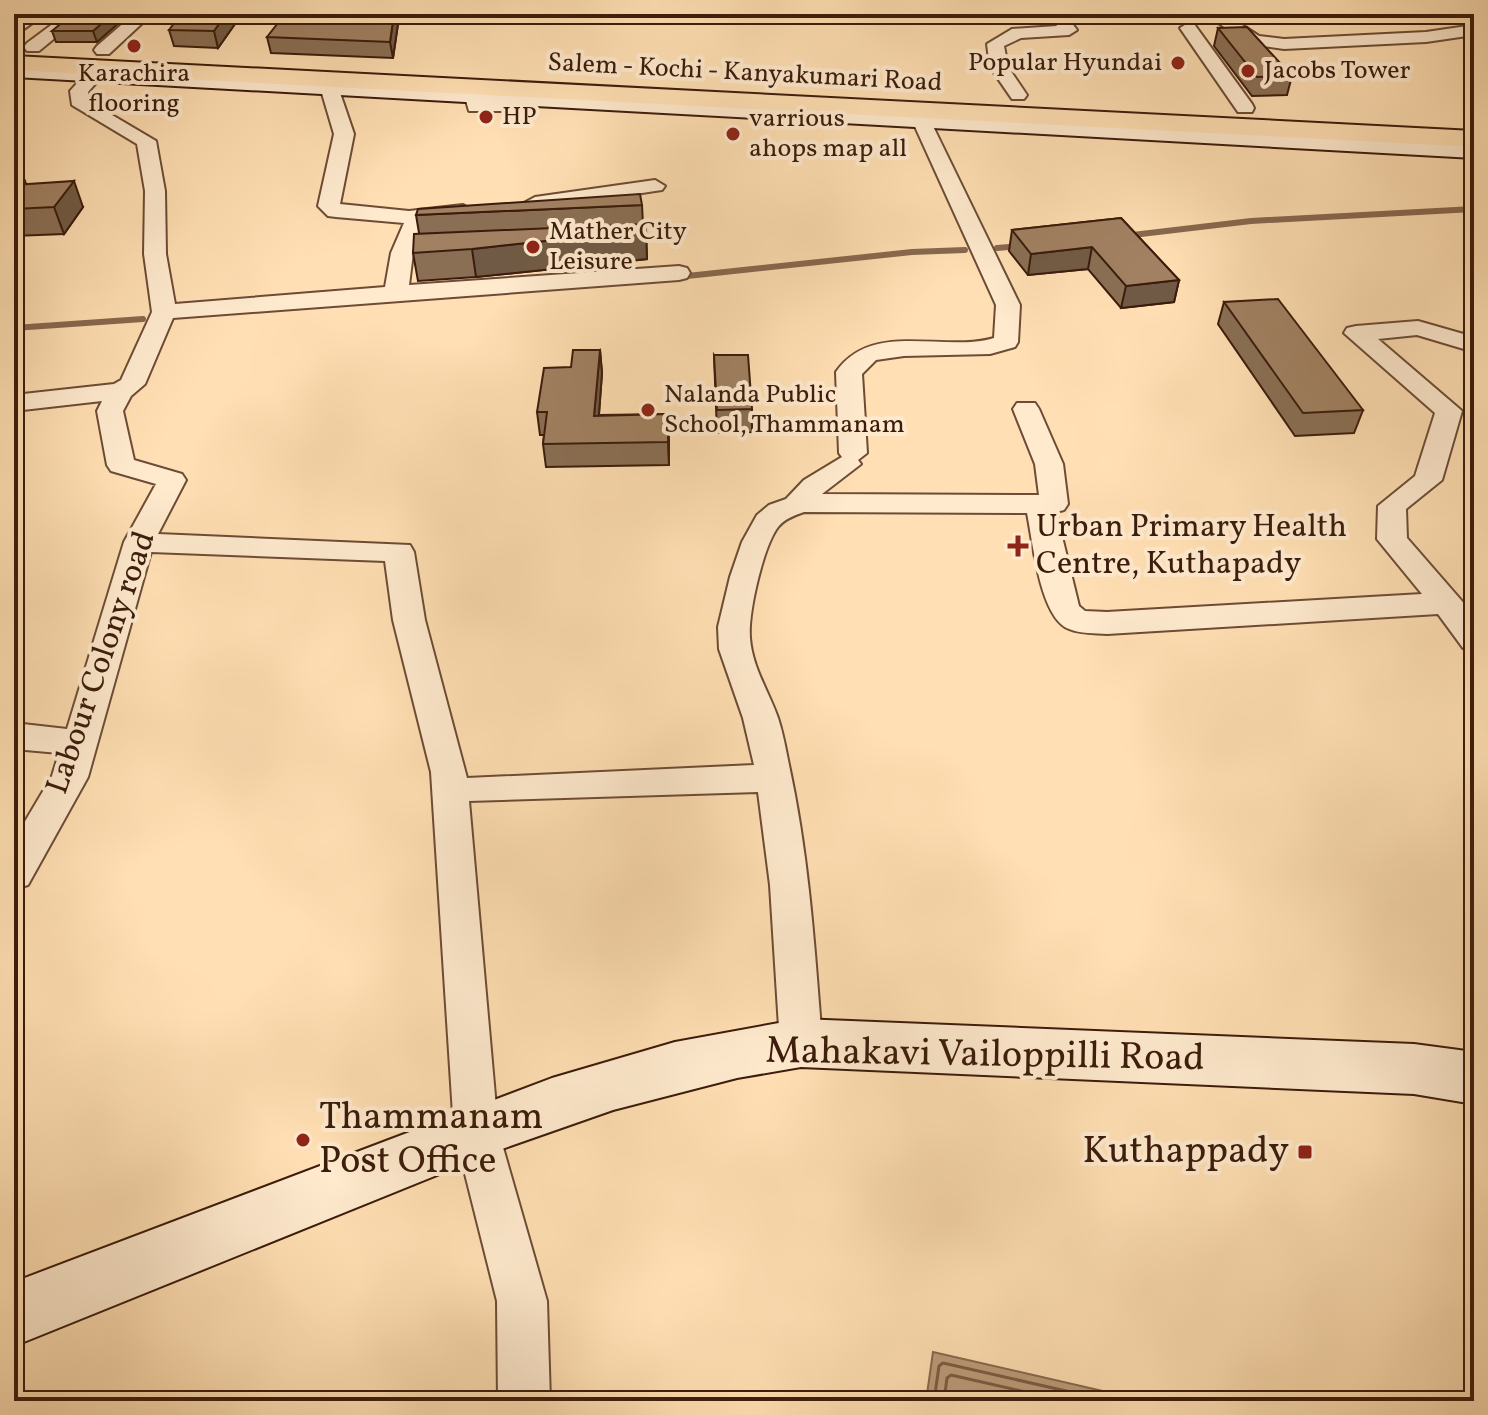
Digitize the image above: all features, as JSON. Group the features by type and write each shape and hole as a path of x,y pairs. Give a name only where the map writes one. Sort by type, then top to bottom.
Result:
{"highway":[{"name":"Salem - Kochi - Kanyakumari Road","path":"20,48 497,96 1473,134"},
{"name":"Salem - Kochi - Kanyakumari Road","path":"14,63 690,83 1473,134"}],"street":[{"path":"14,31 37,14"},
{"path":"20,48 76,14"},
{"path":"103,50 144,14"},
{"path":"1018,95 999,67 995,44 1018,33 1069,30 1057,14"},
{"path":"1214,14 1254,40 1284,44 1426,37 1474,30"},
{"path":"1188,28 1245,108"},
{"path":"20,48 1245,108 1473,134"},
{"path":"14,70 330,90 497,96 921,120 1473,134"},
{"path":"14,403 120,391 132,384 164,312 155,254 155,191 146,141 81,105 79,91 94,75"},
{"path":"330,90 344,134 329,206 336,211 418,215 478,209"},
{"path":"796,505 814,486 850,458 849,372 868,354 904,349 990,347 1006,342 1008,305 921,120"},
{"path":"508,206 655,186"},
{"path":"396,293 402,253 418,215"},
{"path":"402,253 433,252"},
{"path":"164,312 679,273"},
{"path":"1474,345 1418,328 1356,333 1449,411 1428,480 1392,506 1392,539 1474,640"},
{"name":"Labour Colony road","path":"14,874 70,777 139,542 172,480 121,465 110,411 120,391"},
{"path":"801,1043 791,883 763,726 738,660 733,635 755,543 766,522 784,508 796,505 1054,504 1049,464 1026,409"},
{"path":"1040,506 1064,610 1077,621 1107,623 1447,603"},
{"path":"139,542 399,552 409,620 449,772 476,1130 522,1301 524,1401"},
{"path":"14,736 80,743"},
{"path":"475,789 772,778"},
{"name":"Mahakavi Vailoppilli Road","path":"14,1314 476,1130 645,1074 735,1052 801,1043 1414,1069 1474,1078"}],"water":[{"path":"933,1352 1146,1401 926,1401"}],"building":[{"path":"72,14 113,14 93,31 52,31"},
{"path":"181,14 226,14 214,31 169,30"},
{"path":"285,14 394,14 390,42 267,37"},
{"path":"1247,27 1292,76 1257,77 1218,28"},
{"path":"74,181 54,207 14,209 14,185"},
{"path":"640,194 642,205 416,215 418,209"},
{"path":"1121,218 1179,280 1126,286 1092,247 1031,254 1012,230"},
{"path":"645,224 646,230 413,253 414,234"},
{"path":"1278,299 1363,410 1303,413 1224,302"},
{"path":"573,350 600,350 594,416 668,414 668,442 543,444 547,412 537,412 544,368 571,367"},
{"path":"714,355 748,355 752,409 717,410"}],"waterway":[{"path":"1124,236 1251,221 1474,209"},
{"path":"997,248 1022,246"},
{"path":"678,277 912,252 965,250"},
{"path":"14,328 143,319"}],"place":[{"name":"Karachira flooring","path":"134,46"},
{"name":"Popular Hyundai","path":"1178,63"},
{"name":"Jacobs Tower","path":"1248,71"},
{"name":"HP","path":"486,117"},
{"name":"varrious ahops map all","path":"733,134"},
{"name":"Mather City Leisure","path":"533,247"},
{"name":"Nalanda Public School, Thammanam","path":"648,410"},
{"name":"Urban Primary Health Centre, Kuthapady","path":"1018,546"},
{"name":"Thammanam Post Office","path":"303,1140"},
{"name":"Kuthappady","path":"1305,1152"}]}
